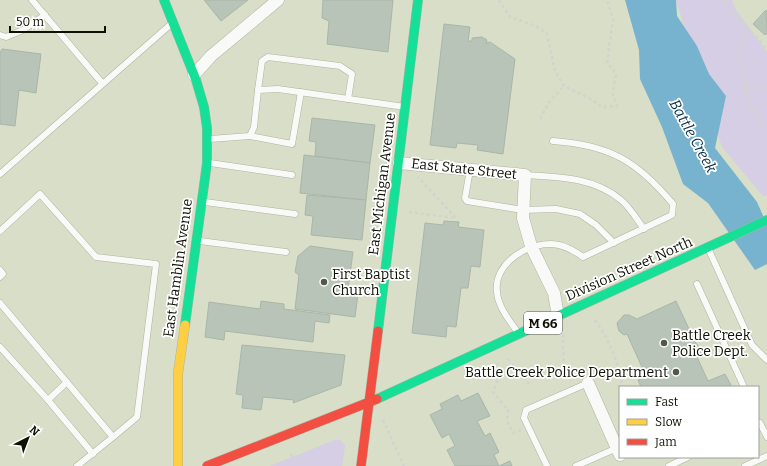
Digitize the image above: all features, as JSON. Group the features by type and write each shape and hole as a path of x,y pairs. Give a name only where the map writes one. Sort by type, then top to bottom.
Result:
{"main road":[{"path":"154,0 172,23"},
{"path":"164,0 172,23"},
{"name":"East Michigan Avenue","path":"361,466 418,0"},
{"name":"East Hamblin Avenue","path":"172,23 194,75 204,108 207,139 207,163 178,373 178,466"},
{"name":"Division Street North","path":"370,402 712,247 767,220"},
{"name":"M 66","path":"207,466 370,402"}],"street":[{"path":"194,75 211,56 278,0"},
{"name":"East State Street","path":"399,163 525,175 523,218 531,246 554,293 558,316"},
{"path":"588,383 619,453"}],"lane":[{"path":"32,0 102,83"},
{"path":"0,35 6,37 45,15"},
{"path":"0,174 172,23"},
{"path":"250,136 254,127 262,61 268,57 340,66 352,74 348,99"},
{"path":"258,90 278,89 405,107"},
{"path":"207,139 250,136 292,144 301,92"},
{"path":"518,334 498,300 497,284 499,276 509,261 531,246 558,245 583,257 672,215 674,204 654,182 633,164 617,155 580,143 553,141"},
{"path":"207,163 292,175"},
{"path":"470,170 465,198 467,201 523,210 556,209 580,214 596,225 614,243"},
{"path":"525,175 564,177 591,183 622,200 644,229"},
{"path":"0,230 40,194 96,257 156,264 137,417 78,466"},
{"path":"201,202 295,214"},
{"path":"196,241 286,252"},
{"path":"712,247 752,345 767,360"},
{"path":"0,270 3,274 0,277"},
{"path":"697,284 744,386"},
{"path":"0,303 113,437"},
{"path":"0,347 48,400 93,454"},
{"path":"48,400 67,382"},
{"path":"547,466 524,418 526,410 588,383"},
{"path":"759,422 767,437"},
{"path":"576,466 619,453"},
{"path":"745,466 767,456"},
{"path":"669,466 686,458"}],"path":[{"path":"499,0 510,17 536,26 547,34 555,71 564,86 589,98 602,107 617,106 613,93 617,80 614,70 607,63 613,19 607,0"},
{"path":"725,0 733,14 767,51"},
{"path":"750,31 741,41 739,55 744,66 745,91 753,110 767,129"},
{"path":"744,85 767,92"},
{"path":"540,119 548,104 564,86"},
{"path":"409,212 456,218 414,172"},
{"path":"595,320 606,335 620,374 622,386"},
{"path":"563,334 564,369"},
{"path":"508,359 529,384"},
{"path":"497,363 500,374 494,392 508,410 507,421 513,433 523,429"},
{"path":"383,420 404,466"},
{"path":"291,454 292,458 300,462 300,466"}],"shaded area":[{"path":"676,0 732,0 736,10 767,52 767,195 763,196 722,147"},
{"path":"335,440 340,440 345,446 342,466 270,466"}],"water":[{"name":"Battle Creek","path":"625,0 676,0 677,16 697,46 709,74 726,96 715,148 757,202 767,225 767,264 755,270 708,203 683,184 662,127 640,79 639,50"}],"building":[{"path":"204,0 248,0 221,21"},
{"path":"323,0 393,0 388,52 327,44 329,21 322,18"},
{"path":"766,10 767,33 765,35 753,24"},
{"path":"444,24 470,27 468,41 472,41 472,38 482,37 487,40 486,43 490,42 515,59 503,154 477,150 478,145 457,143 456,148 430,145"},
{"path":"2,49 41,54 36,93 19,90 15,126 0,124 0,53"},
{"path":"312,118 375,125 370,163 315,156 316,142 309,141"},
{"path":"304,155 370,163 366,200 300,193"},
{"path":"307,195 366,200 362,240 311,235 313,216 305,215"},
{"path":"444,221 459,222 458,227 484,230 480,267 471,266 468,288 461,288 456,327 447,326 446,337 412,333 425,223 443,225"},
{"name":"First Baptist Church","path":"310,246 353,252 348,289 358,294 355,317 295,309 299,275 295,272 298,256"},
{"path":"261,301 284,304 284,309 330,315 329,323 315,321 313,342 225,331 224,340 205,337 209,302 260,309"},
{"name":"Battle Creek Police Dept.","path":"676,301 695,342 702,351 703,354 697,357 708,381 725,374 731,385 641,386 638,380 646,376 627,334 624,335 619,331 617,323 624,315 629,315 637,319"},
{"path":"242,345 345,355 341,385 293,403 294,400 263,397 261,410 242,408 243,395 236,394"},
{"path":"478,393 490,416 477,421 485,436 490,433 499,452 494,455 499,466 455,466 447,450 455,446 449,434 442,438 430,415 442,409 440,404 458,395 461,401"},
{"path":"510,461 512,466 499,466"}],"traffic: fast":[{"path":"164,0 196,80 204,107 207,128 207,163 185,325"},
{"path":"378,331 418,0"},
{"path":"377,399 767,220"}],"traffic: slow":[{"path":"178,466 178,373 185,325"}],"traffic: jam":[{"path":"361,466 378,331"},
{"path":"207,466 377,399"}],"place":[{"name":"First Baptist Church","path":"324,282"},
{"name":"Battle Creek Police Dept.","path":"664,343"},
{"name":"Battle Creek Police Department","path":"676,372"}]}
